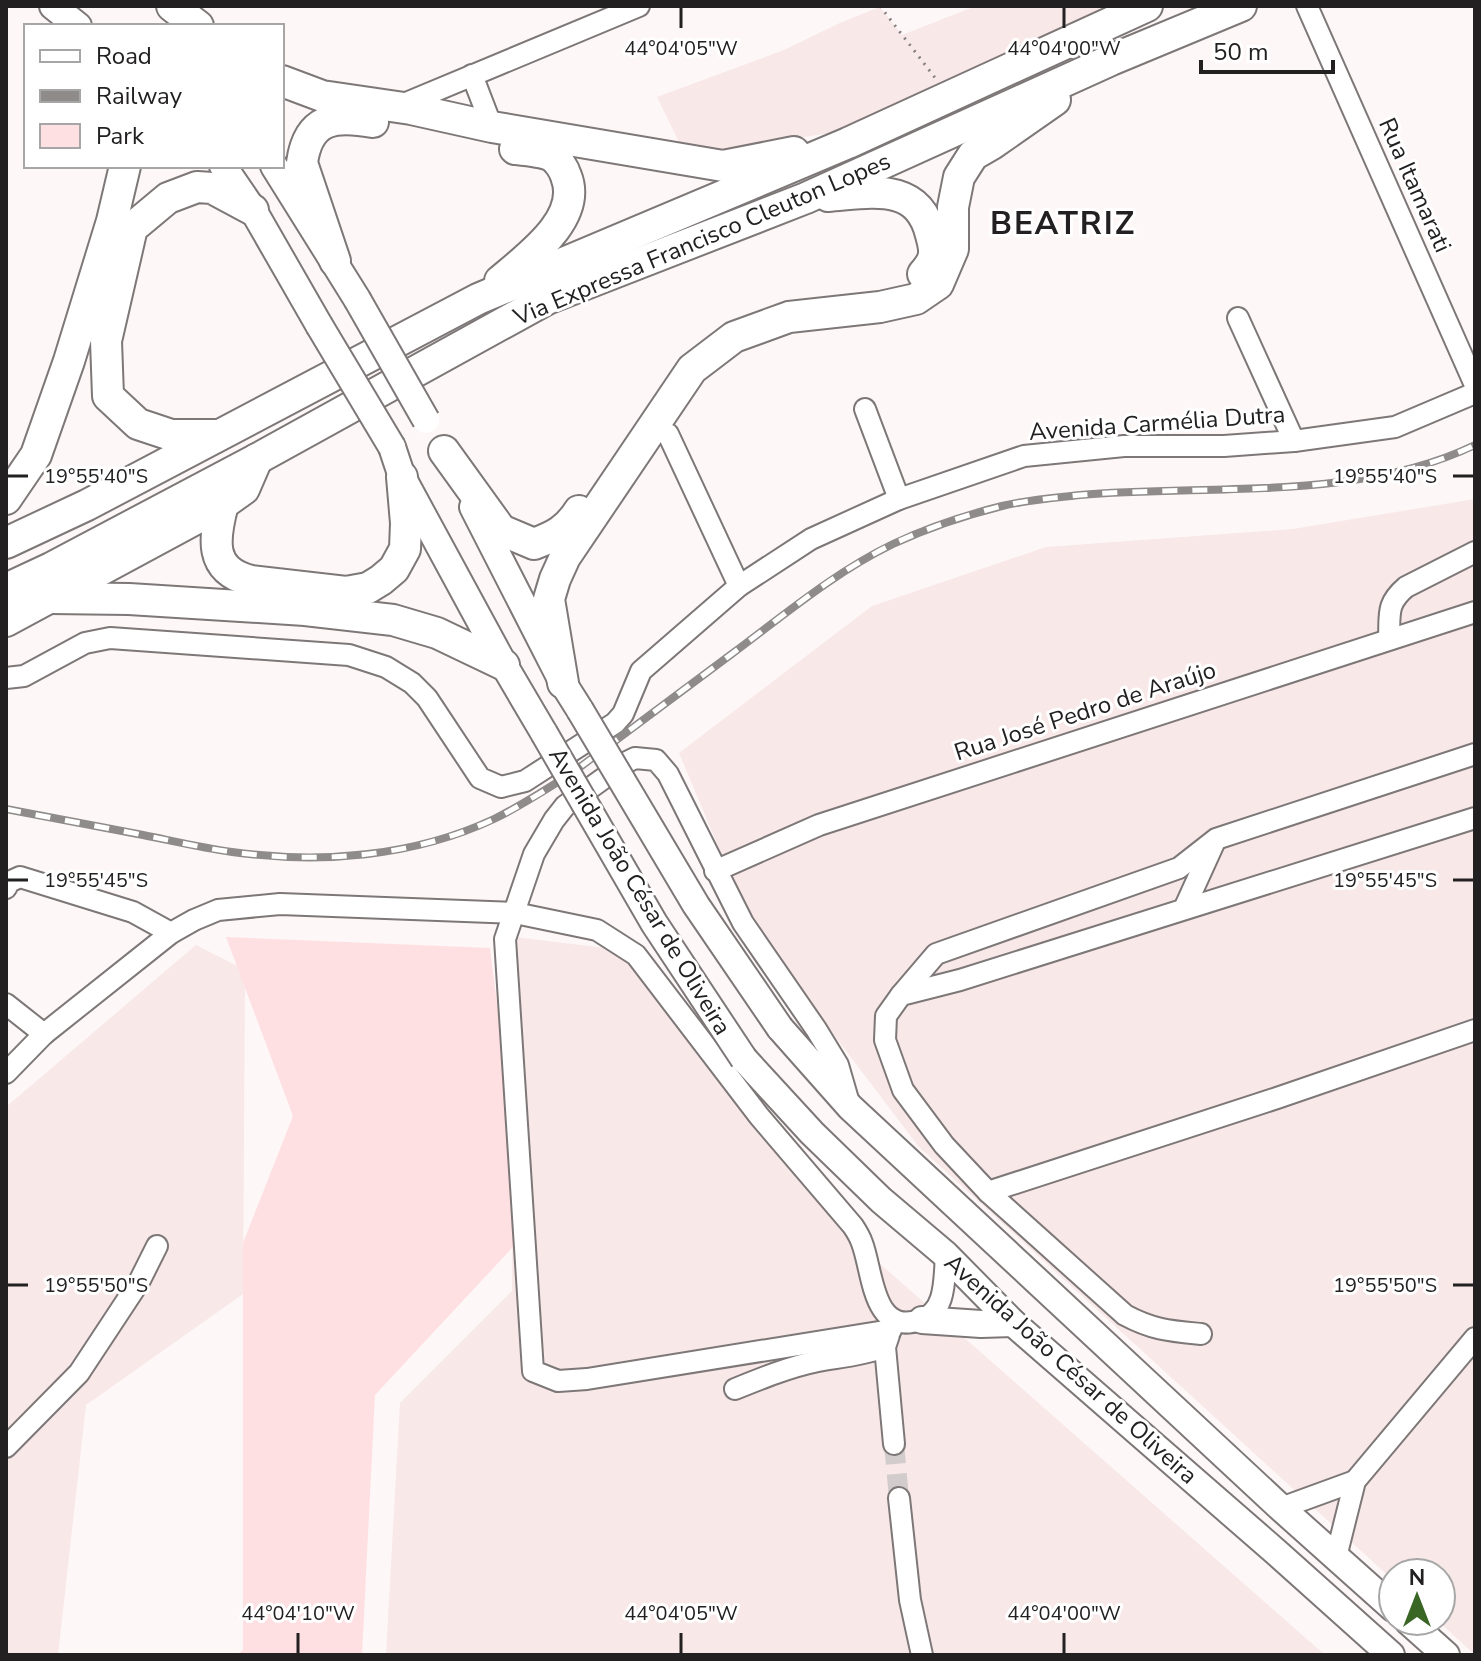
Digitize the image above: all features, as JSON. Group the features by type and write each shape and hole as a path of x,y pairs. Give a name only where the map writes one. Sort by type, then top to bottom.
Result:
{"highway":[{"path":"170,6 195,24"},
{"name":"Via Expressa Francisco Cleuton Lopes","path":"6,543 87,505 478,299 848,143 1147,6"},
{"name":"Via Expressa Francisco Cleuton Lopes","path":"6,589 257,459 547,299 806,198 1111,60 1241,6"},
{"path":"563,683 549,599 555,579 565,557 692,369 734,337 789,317 880,307 916,299 938,284 953,249 953,207 959,177 973,155 1111,60"},
{"path":"284,82 322,96 411,109 492,127 723,166 848,143"},
{"path":"335,261 302,163 313,131 332,119 357,119 551,156 564,169 570,184 565,215 539,247 478,299"},
{"path":"6,499 36,455 104,249 124,168"},
{"path":"222,435 171,435 138,424 108,396 106,341 132,228 168,198 197,187 212,188 253,210"},
{"path":"444,451 501,530 534,544 555,537 572,522 679,359 719,324 788,304 878,295 916,283 928,268 935,252 928,221 912,202 890,193 806,198"},
{"path":"6,621 223,504 244,489 257,459"},
{"path":"223,504 216,532 216,548 221,563 239,578 346,592 368,588 381,580 394,569 405,549 402,477"},
{"path":"50,598 129,599 305,610 393,620 437,633 504,665"}],"main road":[{"path":"53,6 76,24"},
{"path":"170,6 180,24"},
{"name":"Avenida João César de Oliveira","path":"224,168 253,210 392,447 402,477 504,665 654,923 744,1059 812,1133 881,1200 946,1255 1013,1323 1391,1655"},
{"name":"Avenida João César de Oliveira","path":"275,168 335,261 444,451 563,683 696,905 780,1028 850,1107 1377,1594"},
{"path":"922,1320 1013,1323"},
{"path":"1426,1637 1446,1655"}],"street":[{"path":"395,108 639,6"},
{"name":"Rua Itamarati","path":"1307,6 1475,385"},
{"path":"472,75 492,127"},
{"path":"1238,318 1294,441"},
{"name":"Avenida Carmélia Dutra","path":"6,678 24,676 85,643 110,638 349,655 386,667 412,683 427,698 480,778 501,787 525,781 615,723 623,714 641,671 739,586 811,539 899,499 1024,456 1124,446 1224,446 1294,441 1395,427 1475,393"},
{"path":"865,409 899,499"},
{"path":"668,434 739,586"},
{"path":"1389,639 1390,605 1397,595 1406,587 1475,552"},
{"name":"Rua José Pedro de Araújo","path":"715,871 819,825 1475,612"},
{"path":"1201,1334 1146,1326 1125,1315 988,1192 944,1145 903,1090 885,1040 886,1016 936,954 1179,868 1216,839 1475,754"},
{"path":"850,1107 838,1065 743,923 668,774 656,760 635,758 625,763 559,813 534,854 505,939 533,1371 558,1381 587,1379 890,1332 935,1312 941,1301 946,1255"},
{"path":"901,995 960,980 1475,818"},
{"path":"1184,909 1216,839"},
{"path":"6,888 9,882 20,877 133,912 171,933"},
{"path":"6,1073 44,1034 171,933 218,910 280,904 515,913 597,930 636,955 759,1116 862,1240 872,1285 890,1332 894,1444"},
{"path":"6,1004 44,1034"},
{"path":"988,1192 1475,1030"},
{"path":"6,1447 79,1373 139,1282 157,1246"},
{"path":"735,1389 775,1373 870,1352 890,1332"},
{"path":"1336,1557 1355,1481 1475,1338"},
{"path":"1281,1508 1355,1481"},
{"path":"899,1498 910,1600 922,1655"}],"path":[{"path":"880,6 949,95"}],"shaded area":[{"path":"976,6 1128,6 848,130 722,150 679,142 657,97 784,50 880,7 902,35"},
{"path":"1475,499 1475,1655 1455,1637 1457,1557 1377,1557 1377,1565 919,1147 752,927 679,753 872,606 1046,547 1293,529"},
{"path":"514,937 622,950 853,1240 1325,1655 386,1655 400,1403 512,1291"},
{"path":"196,945 245,970 243,1294 86,1405 58,1655 6,1655 6,1107"}],"green space":[{"path":"226,937 490,948 526,1233 375,1395 362,1655 236,1655 243,1650 243,1243 293,1116"}],"tunnel":[{"path":"894,1444 899,1498"}],"railway":[{"path":"6,809 265,856 332,857 431,842 494,819 572,773 830,581 872,555 933,527 1002,506 1050,498 1332,483 1429,463 1475,445"}],"district":[{"name":"BEATRIZ","path":"1063,223"}]}
